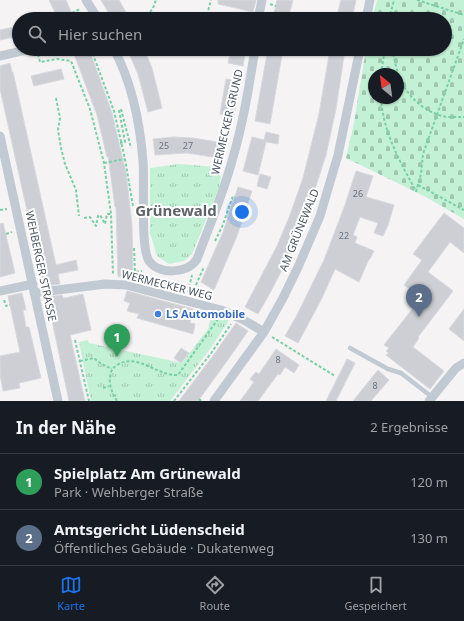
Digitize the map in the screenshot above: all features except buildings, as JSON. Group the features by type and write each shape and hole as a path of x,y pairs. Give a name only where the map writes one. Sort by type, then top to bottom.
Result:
{"street":[{"path":"259,12 262,0"},
{"path":"367,12 370,0"},
{"path":"84,4 91,12"},
{"path":"0,56 12,53"},
{"name":"WERMECKER GRUND","path":"117,56 126,76 140,134 143,162 145,249 148,260 154,266 167,271 174,271 188,267 197,259 233,159 248,92 254,56"},
{"name":"AM GRÜNEWALD","path":"214,401 264,332 299,265 325,203 338,155 359,56"},
{"name":"WEHBERGER STRASSE","path":"0,136 58,401"},
{"name":"WERMECKER WEG","path":"0,291 117,284 181,299 235,315 264,332"},
{"path":"431,399 456,368 464,363"}],"lane":[{"path":"350,348 388,369 401,373 431,399"}],"path":[{"path":"150,12 156,0"},
{"path":"208,12 211,0"},
{"path":"391,12 394,0"},
{"path":"417,0 464,15"},
{"path":"73,12 84,4"},
{"path":"272,5 276,6"},
{"path":"382,104 386,129 394,150 416,192 423,154 464,38"},
{"path":"39,56 40,62 57,59 71,61 92,114 104,163 111,214 114,277 116,277 117,284"},
{"path":"93,56 114,111 116,125 126,159 131,194 129,195"},
{"path":"382,68 384,56"},
{"path":"394,56 403,86 412,98 423,107 437,114 448,117 464,116"},
{"path":"56,98 60,118 58,130 65,164 76,190 79,216"},
{"path":"114,111 120,109 125,142 121,143"},
{"path":"104,163 126,159"},
{"path":"418,185 464,210"},
{"path":"214,244 227,217 233,196 235,197"},
{"path":"84,218 90,217 96,226 98,216 100,215 105,224 107,214 111,214"},
{"path":"133,247 135,272 142,272 141,275"},
{"path":"196,290 194,290 200,281 206,262"},
{"path":"174,401 212,352 235,315"},
{"path":"117,401 110,386 110,377 112,369 118,364 127,361 147,365 172,376 178,375 212,330 220,316"},
{"path":"274,338 335,376"},
{"path":"75,340 89,401"},
{"path":"80,362 94,358 100,364 112,369"},
{"path":"103,388 110,386"}],"green space":[{"path":"377,0 464,0 464,219 424,196 346,158 354,123 365,56 452,56 452,12 374,12"},
{"path":"179,164 216,167 221,176 219,188 192,254 184,261 169,264 157,256 150,233 150,168"},
{"path":"212,314 229,319 228,322 210,349 170,401 91,401 79,342 88,340 89,343 182,363 208,329"}],"place":[{"name":"LS Automobile","path":"158,314"},
{"name":"Amtsgericht Lüdenscheid","path":"419,317"},
{"name":"Spielplatz Am Grünewald","path":"117,357"}],"district":[{"name":"Grünewald","path":"176,211"}]}
